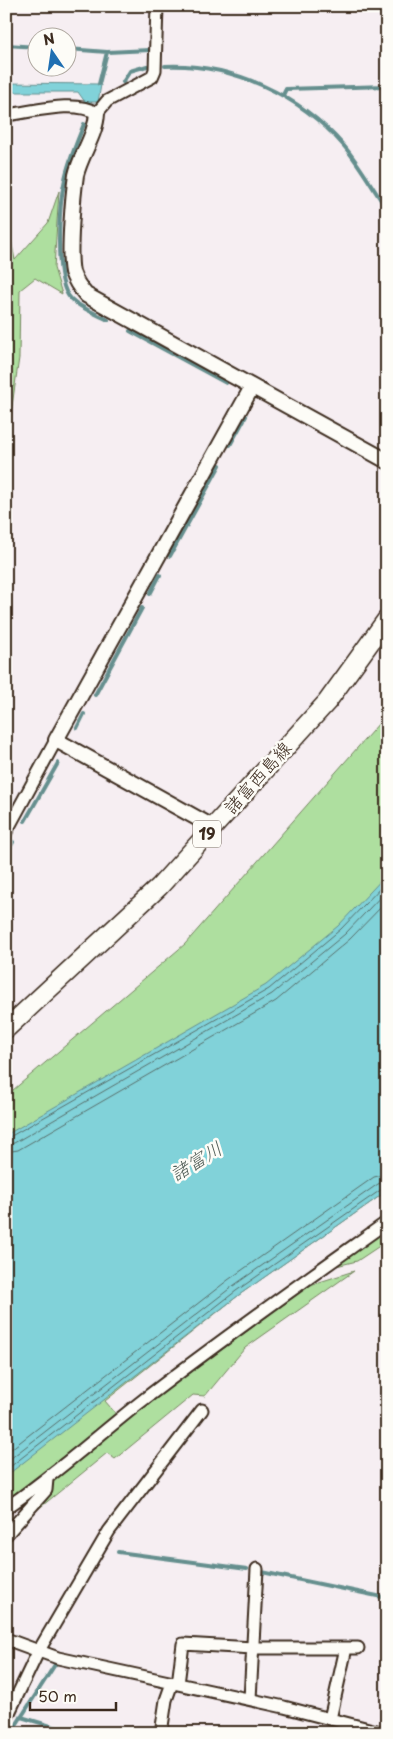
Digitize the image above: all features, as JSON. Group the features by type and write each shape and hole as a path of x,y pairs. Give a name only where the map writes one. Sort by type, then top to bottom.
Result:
{"main road":[{"name":"諸富西島線","path":"6,1029 159,887 327,702 387,619"}],"street":[{"path":"157,6 155,70 152,78 107,101 97,113 97,123 76,174 70,257 73,274 78,286 86,295 387,461"},
{"path":"6,115 87,107 97,113"},
{"path":"6,832 252,387"},
{"path":"56,740 213,827"},
{"path":"6,1508 47,1479 136,1406 236,1329 387,1222"},
{"path":"6,1718 38,1652 109,1531 202,1410"},
{"path":"6,1535 46,1490 47,1479"},
{"path":"250,1700 257,1569"},
{"path":"6,1639 58,1658 250,1700 384,1733"},
{"path":"161,1733 166,1700 175,1684 183,1644 253,1648 352,1648 330,1719"}],"green space":[{"path":"59,191 54,268 62,294 35,278 20,290 19,358 6,447 6,214 15,260 48,223"},
{"path":"387,714 387,885 272,994 6,1142 6,1096 185,944"},
{"path":"387,1191 239,1295 105,1401 117,1415 6,1500 6,1461 243,1277"},
{"path":"387,1227 387,1241 357,1261 324,1269"},
{"path":"354,1271 245,1348 205,1396 193,1395 115,1459 107,1453 21,1523 55,1480 141,1409 310,1285"}],"water":[{"path":"6,83 101,85 98,102 85,102 78,92 6,92"},
{"name":"諸富川","path":"387,874 387,1191 239,1295 6,1476 6,1135 266,985 338,926"}],"waterway":[{"path":"6,45 28,46"},
{"path":"78,50 107,52"},
{"path":"99,84 107,52 150,50"},
{"path":"123,82 130,71 147,66"},
{"path":"165,66 190,66 215,70 263,86 286,97 326,128 344,146 387,209"},
{"path":"283,95 286,89 387,86"},
{"path":"84,124 73,151 65,179 61,206 60,260 65,290 71,299 108,320"},
{"path":"130,331 226,383"},
{"path":"230,445 246,416"},
{"path":"170,556 220,465"},
{"path":"150,594 160,575"},
{"path":"95,695 142,608"},
{"path":"77,728 84,714"},
{"path":"25,821 58,763"},
{"path":"6,855 13,842"},
{"path":"118,1552 247,1569"},
{"path":"262,1572 387,1598"},
{"path":"11,1733 56,1663"},
{"path":"21,1717 74,1733"}]}
